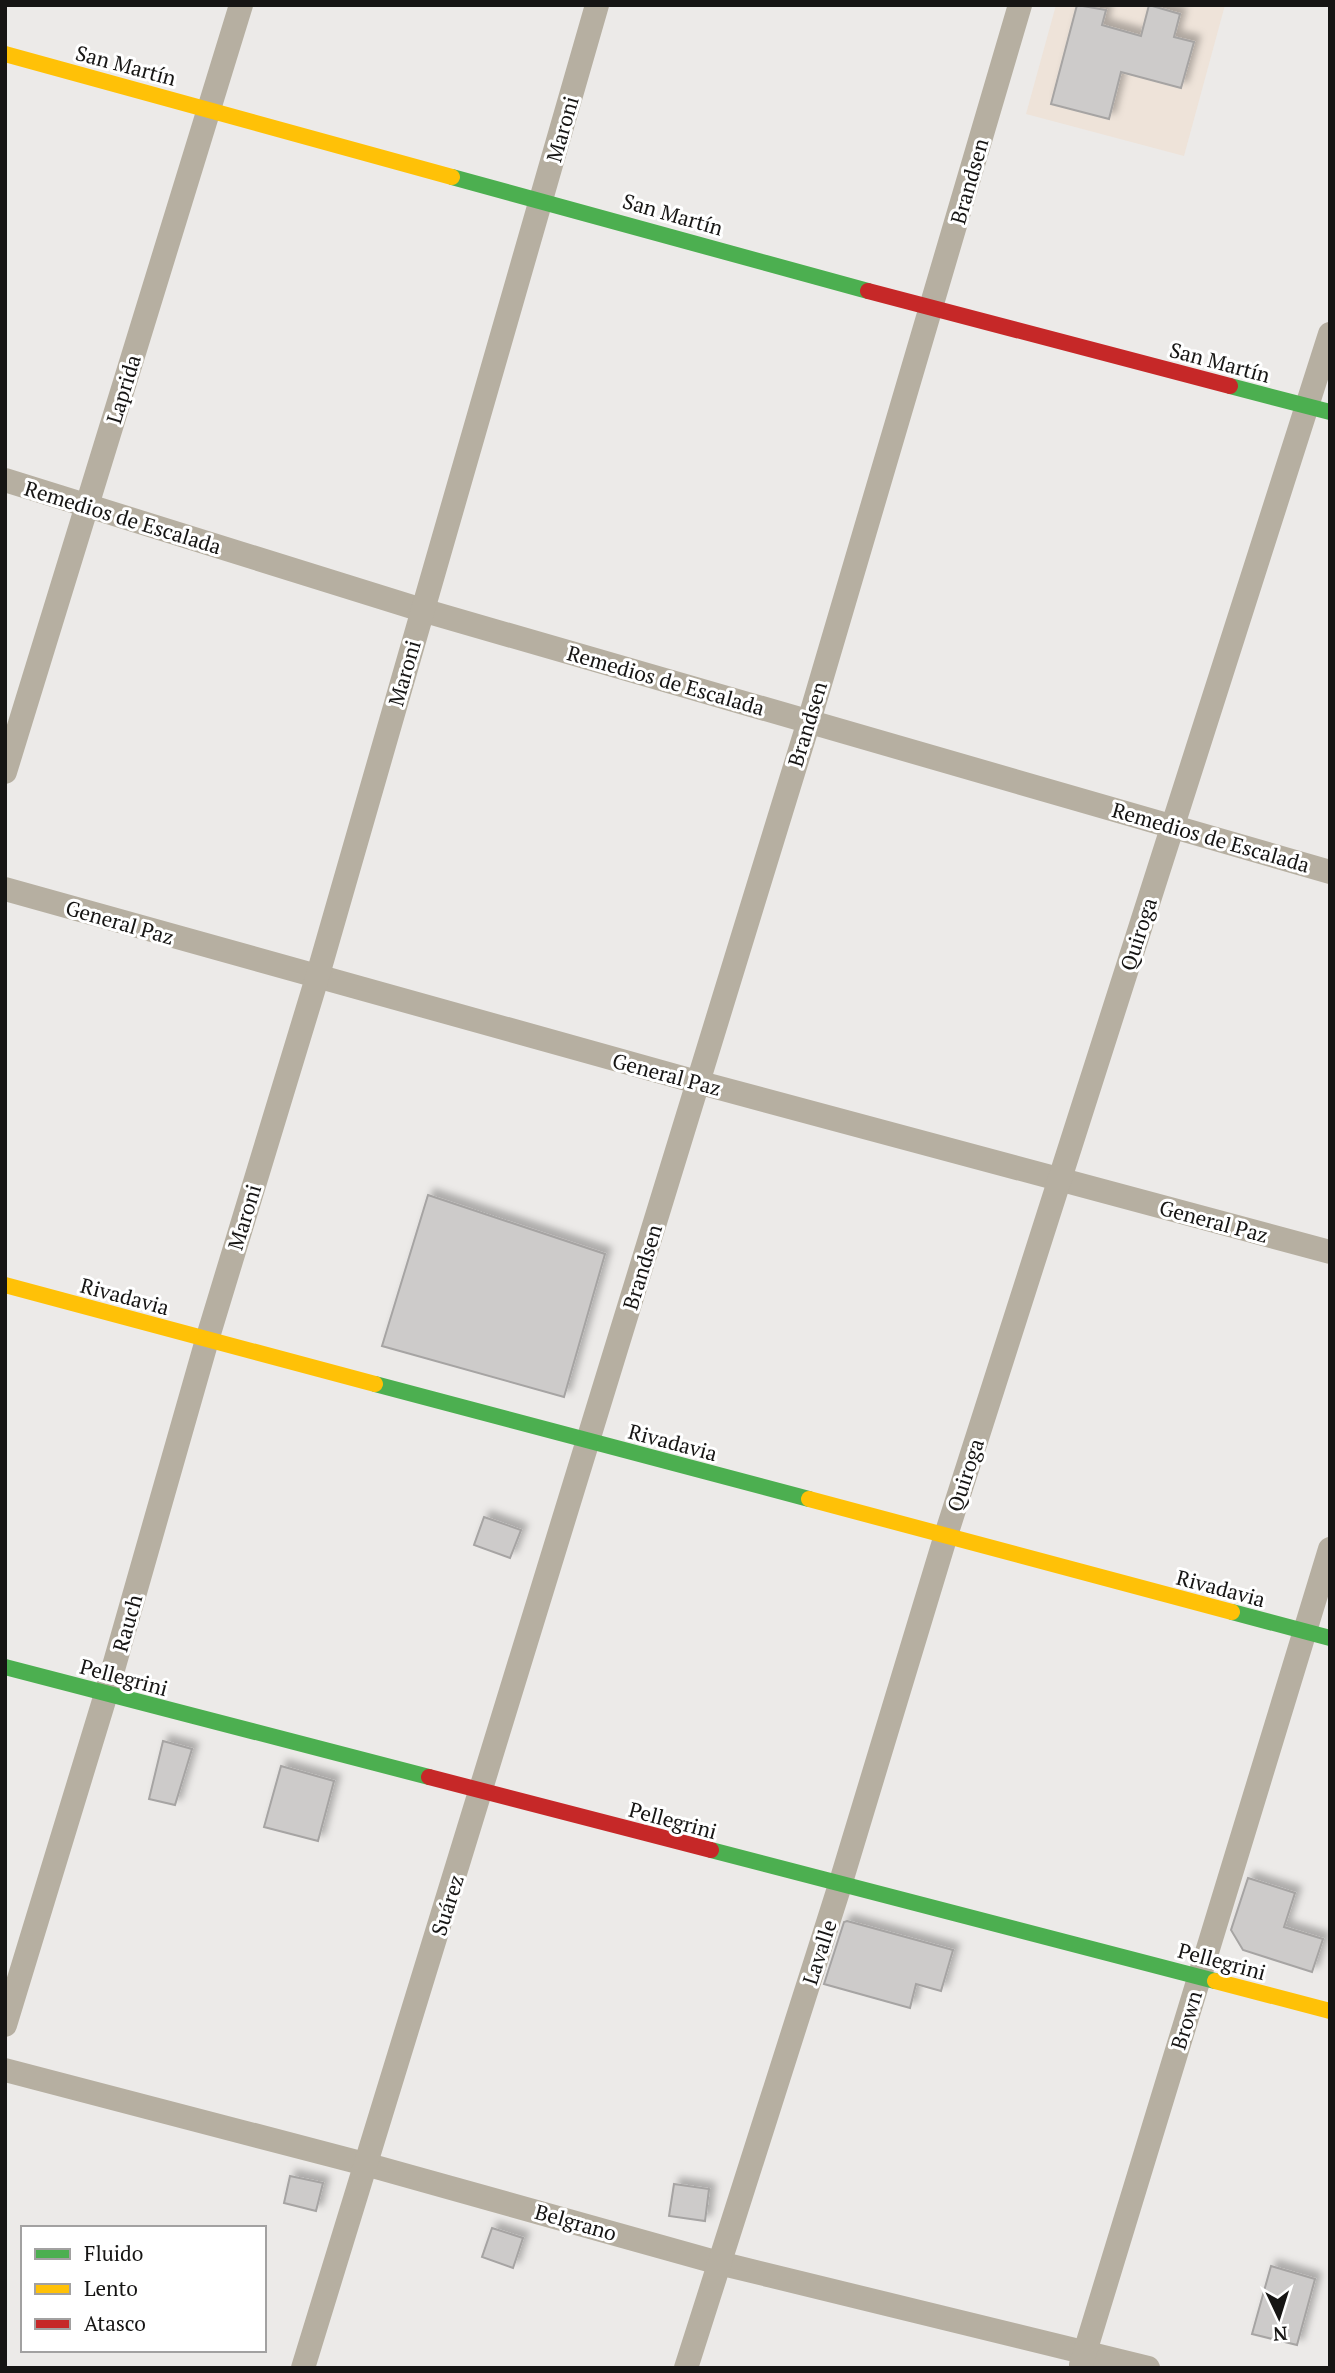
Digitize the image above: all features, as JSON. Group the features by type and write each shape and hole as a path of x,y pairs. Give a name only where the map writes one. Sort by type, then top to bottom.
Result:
{"main road":[{"name":"San Martín","path":"5,54 542,199 931,308 1319,409"},
{"name":"Rivadavia","path":"5,1285 1330,1638"},
{"name":"Pellegrini","path":"5,1667 1330,2011"}],"street":[{"name":"Laprida","path":"5,772 241,5"},
{"name":"Maroni","path":"207,1340 317,978 597,5"},
{"name":"Brandsen","path":"589,1441 809,721 1020,5"},
{"name":"Quiroga","path":"946,1535 1172,825 1319,409 1330,334"},
{"name":"Remedios de Escalada","path":"5,480 422,610 1330,872"},
{"name":"General Paz","path":"5,889 317,978 1059,1181 1330,1252"},
{"name":"Rauch","path":"5,2025 106,1694 207,1340"},
{"name":"Suárez","path":"303,2368 589,1441"},
{"name":"Lavalle","path":"685,2368 840,1885 946,1535"},
{"name":"Brown","path":"1082,2360 1330,1549"},
{"name":"Belgrano","path":"5,2070 365,2164 719,2263 1082,2360 1148,2368"}],"shaded area":[{"path":"1056,5 1225,5 1184,156 1026,114"}],"building":[{"path":"1077,5 1106,10 1102,25 1141,36 1149,5 1180,14 1174,37 1194,42 1181,88 1121,72 1109,119 1051,104"},
{"path":"428,1195 605,1254 564,1397 382,1346"},
{"path":"484,1517 521,1530 510,1558 474,1545"},
{"path":"163,1741 192,1749 175,1805 149,1799"},
{"path":"281,1766 334,1781 318,1841 264,1827"},
{"path":"1248,1878 1295,1893 1284,1927 1323,1939 1312,1972 1243,1950 1231,1930"},
{"path":"844,1922 953,1950 941,1991 916,1984 910,2008 824,1984"},
{"path":"290,2176 323,2183 316,2211 284,2203"},
{"path":"674,2184 709,2189 705,2221 669,2216"},
{"path":"492,2228 523,2238 513,2268 482,2257"},
{"path":"1271,2266 1315,2279 1297,2345 1252,2334"}],"traffic: fast":[{"path":"452,177 868,291"},
{"path":"1230,386 1330,412"},
{"path":"375,1384 809,1499"},
{"path":"1232,1612 1330,1638"},
{"path":"5,1667 429,1777"},
{"path":"711,1850 1215,1981"}],"traffic: slow":[{"path":"5,54 452,177"},
{"path":"5,1285 375,1384"},
{"path":"809,1499 1232,1612"},
{"path":"1215,1981 1330,2011"}],"traffic: jam":[{"path":"868,291 1230,386"},
{"path":"429,1777 711,1850"}]}
